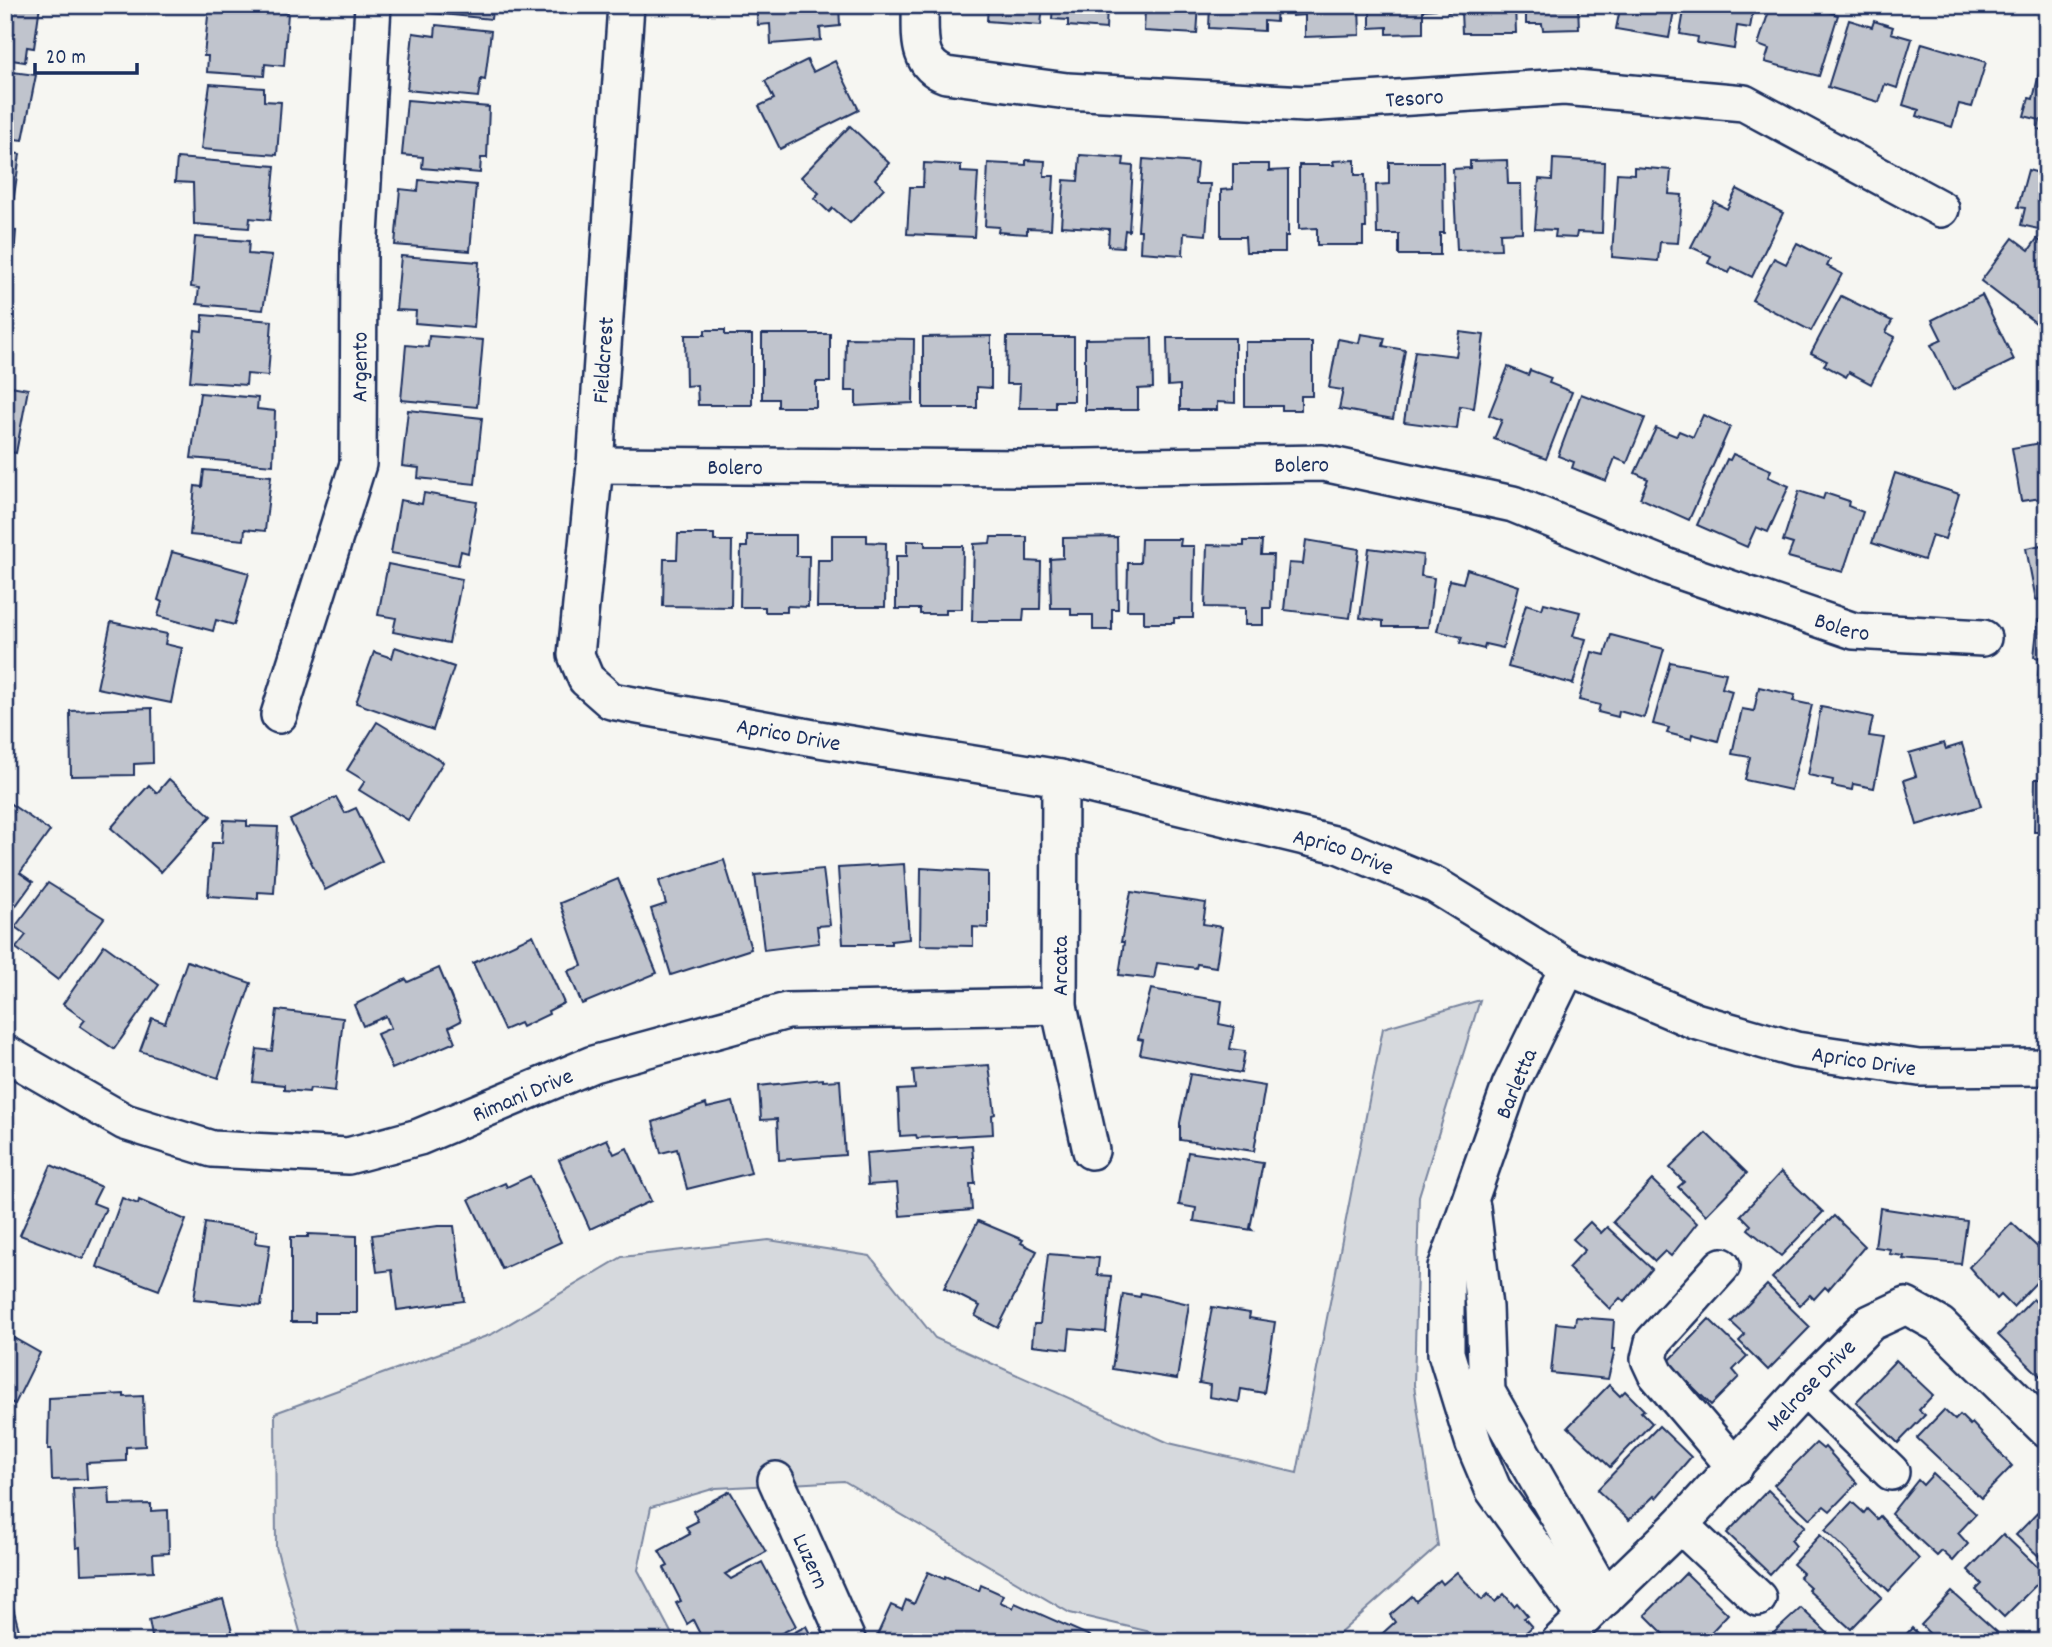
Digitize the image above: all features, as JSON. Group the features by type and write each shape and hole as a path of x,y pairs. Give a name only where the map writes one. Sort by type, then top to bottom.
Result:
{"street":[{"name":"Argento","path":"279,715 358,464 359,253 373,5"},
{"name":"Fieldcrest","path":"611,701 586,679 576,655 595,465 626,5"},
{"name":"Tesoro","path":"920,5 922,56 934,71 1067,92 1305,104 1564,88 1744,103 1941,209"},
{"name":"Bolero","path":"595,465 1026,468 1323,463 1513,504 1668,567 1854,631 1983,638"},
{"name":"Aprico Drive","path":"611,701 819,739 1060,778 1338,845 1436,885 1568,967 1695,1021 1796,1050 1919,1068 2047,1067"},
{"name":"Arcata","path":"1060,778 1059,1006 1091,1151"},
{"name":"Barletta","path":"1568,967 1510,1086 1471,1203 1484,1307 1474,1395 1595,1607"},
{"name":"Rimani Drive","path":"5,1053 125,1122 212,1149 348,1156 419,1137 593,1064 787,1011 1059,1006"},
{"path":"1721,1266 1653,1342 1649,1359 1656,1374 1735,1467"},
{"name":"Melrose Drive","path":"1559,1642 1680,1525 1805,1388 1870,1323 1906,1306 1940,1325 2043,1419"},
{"path":"1805,1388 1891,1472"},
{"name":"Luzern","path":"776,1480 848,1642"},
{"path":"1680,1525 1758,1598"}],"shaded area":[{"path":"1480,1000 1419,1196 1414,1385 1438,1546 1330,1642 1193,1642 1070,1613 844,1481 716,1488 651,1507 638,1570 676,1642 303,1642 276,1547 275,1413 492,1334 622,1257 769,1240 870,1256 935,1338 1169,1443 1297,1473 1383,1028"}],"building":[{"path":"5,5 40,5 34,48 27,47 25,62 5,59"},
{"path":"434,5 493,5 491,19 433,13"},
{"path":"756,5 839,5 840,26 820,28 821,40 771,44 770,24 758,25"},
{"path":"988,5 1043,5 1041,25 987,21"},
{"path":"1053,5 1107,5 1106,29 1068,26 1068,20 1052,19"},
{"path":"1132,5 1199,5 1197,34 1144,31 1145,10 1131,9"},
{"path":"1210,5 1277,5 1276,22 1264,21 1264,31 1209,28"},
{"path":"1292,5 1359,5 1360,35 1305,37 1305,15 1292,16"},
{"path":"1370,5 1436,5 1436,9 1423,10 1423,33 1387,34 1387,27 1370,28"},
{"path":"1448,5 1515,5 1516,33 1462,33 1461,11 1448,12"},
{"path":"1526,5 1578,5 1579,29 1543,30 1542,24 1526,24"},
{"path":"1607,5 1675,5 1669,38 1616,29 1620,9"},
{"path":"1685,5 1754,5 1750,28 1737,26 1734,49 1697,43 1698,37 1680,34"},
{"path":"1771,5 1823,5 1822,10 1838,15 1819,76 1765,62 1769,49 1758,45"},
{"path":"2009,5 2035,5 2034,12"},
{"path":"209,6 288,13 284,66 265,64 264,76 207,72 208,56 204,56"},
{"path":"1849,20 1872,27 1874,21 1893,27 1891,33 1912,39 1897,88 1885,84 1879,102 1828,87"},
{"path":"436,25 491,31 485,80 481,79 478,97 407,90 413,33 435,36"},
{"path":"1922,43 1986,62 1972,107 1959,104 1952,127 1917,116 1919,110 1903,105"},
{"path":"807,60 813,72 835,61 859,110 780,149 759,106 774,99 765,81"},
{"path":"2042,61 2047,62 2047,131 2038,129 2040,120 2024,116 2029,98 2033,99"},
{"path":"5,71 36,75 23,140 5,138"},
{"path":"210,84 264,88 264,101 281,102 277,155 201,149"},
{"path":"407,100 489,107 487,158 481,158 480,173 422,168 423,157 402,155"},
{"path":"850,126 889,163 875,179 884,188 850,223 833,208 829,212 814,198 819,193 801,177"},
{"path":"5,152 20,154 13,203 6,202 5,210"},
{"path":"1080,155 1124,158 1123,165 1133,166 1129,231 1125,230 1123,247 1108,246 1109,229 1061,226 1064,180 1078,181"},
{"path":"177,158 275,166 270,220 250,218 249,228 194,224 193,183 175,182"},
{"path":"1143,159 1197,163 1195,184 1210,184 1206,235 1184,233 1183,255 1140,252 1141,230 1138,230"},
{"path":"1553,159 1604,162 1602,233 1577,232 1576,238 1555,237 1556,230 1535,229 1539,179 1552,180"},
{"path":"1026,160 1045,161 1044,176 1054,176 1051,229 1027,228 1027,234 998,232 999,227 985,226 988,163 1026,165"},
{"path":"1355,160 1355,175 1365,175 1366,228 1363,228 1363,245 1317,245 1317,228 1299,229 1299,165 1334,165 1333,161"},
{"path":"1507,160 1508,184 1521,184 1522,232 1500,233 1501,249 1457,250 1453,169 1470,168 1470,161"},
{"path":"1389,162 1443,162 1444,233 1440,233 1440,255 1399,255 1399,234 1377,234 1376,185 1389,184"},
{"path":"924,163 961,165 961,172 978,173 974,237 907,234 910,187 923,187"},
{"path":"1233,164 1269,164 1269,171 1288,170 1288,236 1285,236 1285,252 1246,252 1245,237 1221,237 1221,190 1233,189"},
{"path":"1634,167 1671,170 1669,194 1682,195 1678,243 1660,242 1658,261 1612,257 1617,173 1634,174"},
{"path":"2028,170 2047,175 2047,231 2021,225 2025,208 2018,207"},
{"path":"419,180 476,185 470,251 395,245 400,189 418,191"},
{"path":"1737,189 1783,213 1752,277 1732,267 1729,273 1708,263 1711,256 1691,247 1714,202 1727,209"},
{"path":"5,230 16,231 12,281 6,280 5,289"},
{"path":"195,237 249,241 248,254 272,256 263,310 197,304 199,288 191,287"},
{"path":"2013,238 2029,250 2037,239 2047,246 2047,309 2036,323 1981,281"},
{"path":"1797,243 1830,260 1827,266 1842,274 1811,331 1752,300 1774,258 1786,264"},
{"path":"401,256 479,262 474,328 415,323 416,311 396,310"},
{"path":"1982,295 2014,360 1953,390 1931,345 1942,340 1932,320"},
{"path":"1841,296 1892,321 1886,332 1895,337 1871,384 1849,372 1846,377 1824,365 1827,361 1811,353"},
{"path":"203,315 272,321 268,376 247,374 246,385 190,381 195,330 202,331"},
{"path":"705,330 725,330 725,335 752,335 752,405 698,405 697,385 686,386 685,335 705,335"},
{"path":"1460,332 1484,335 1474,408 1460,406 1457,429 1404,422 1415,351 1456,356"},
{"path":"762,334 830,334 830,382 816,382 816,407 778,407 778,399 762,399"},
{"path":"1361,334 1385,338 1383,346 1405,350 1393,419 1339,409 1343,390 1329,388 1338,339 1359,343"},
{"path":"429,336 483,340 477,407 401,400 406,345 428,347"},
{"path":"991,336 991,388 977,387 977,408 923,408 923,337"},
{"path":"1007,337 1074,337 1074,401 1055,401 1055,408 1019,408 1020,384 1006,384"},
{"path":"846,338 914,339 913,403 856,406 856,391 845,391"},
{"path":"1152,338 1153,388 1138,389 1138,410 1085,410 1085,339"},
{"path":"1167,338 1235,338 1235,403 1217,402 1217,410 1180,410 1180,385 1168,386"},
{"path":"1245,342 1312,342 1312,396 1301,396 1301,410 1282,410 1282,406 1245,406"},
{"path":"1508,367 1528,375 1530,370 1551,378 1549,383 1572,392 1546,459 1494,439 1502,420 1489,415"},
{"path":"5,385 28,389 16,453 5,451"},
{"path":"200,393 258,398 257,409 275,411 273,465 191,458"},
{"path":"1581,394 1645,418 1627,463 1615,458 1606,481 1572,468 1574,462 1558,456"},
{"path":"408,410 482,418 475,484 418,478 419,468 402,466"},
{"path":"1703,415 1730,427 1689,520 1640,498 1648,479 1635,473 1656,428 1676,436 1679,431 1693,437"},
{"path":"2047,442 2047,511 2044,511 2042,498 2021,501 2012,448"},
{"path":"1733,454 1771,470 1768,477 1789,486 1768,532 1756,527 1747,547 1697,525 1727,459 1730,460"},
{"path":"204,470 271,476 265,531 245,529 244,540 190,535 195,486 202,487"},
{"path":"1895,473 1959,494 1945,539 1932,535 1924,560 1872,543"},
{"path":"1799,491 1823,499 1825,493 1849,501 1848,506 1863,512 1843,572 1788,557 1793,544 1783,541"},
{"path":"424,493 477,502 468,553 461,551 458,565 391,553 400,500 422,504"},
{"path":"678,534 714,534 714,541 732,541 731,607 663,606 664,559 677,559"},
{"path":"747,535 796,535 796,556 809,556 808,607 787,606 787,612 765,612 765,607 740,607 741,547 747,547"},
{"path":"832,535 867,535 867,542 886,543 885,607 817,607 818,560 832,560"},
{"path":"991,537 1027,537 1027,561 1041,562 1040,609 1024,609 1023,621 972,621 974,544 990,543"},
{"path":"1117,537 1118,609 1112,609 1112,630 1093,630 1093,615 1071,615 1071,608 1051,608 1050,559 1063,558 1063,538"},
{"path":"1141,539 1181,539 1180,546 1194,546 1193,618 1174,618 1174,623 1144,623 1144,610 1127,610 1128,563 1140,563"},
{"path":"1306,540 1359,549 1350,618 1284,610 1289,563 1303,564"},
{"path":"907,541 925,541 925,546 963,546 962,609 946,609 946,614 920,614 920,609 896,609 896,556 907,556"},
{"path":"1244,541 1262,541 1261,555 1273,555 1271,608 1263,608 1263,625 1245,625 1245,608 1205,607 1207,545 1244,546"},
{"path":"2047,544 2047,598 2036,600 2026,548"},
{"path":"1369,548 1423,555 1421,576 1434,578 1428,627 1383,627 1383,621 1360,618"},
{"path":"172,552 249,573 234,625 216,620 213,631 158,616 162,602 158,600"},
{"path":"388,564 462,579 449,643 393,632 396,618 378,615"},
{"path":"1467,569 1519,586 1503,648 1485,644 1484,649 1460,643 1462,637 1437,631 1450,580 1463,583"},
{"path":"1544,603 1580,612 1573,636 1586,639 1573,684 1508,667 1526,604 1542,609"},
{"path":"2038,620 2047,621 2047,677 2038,676 2040,658 2034,657"},
{"path":"111,622 167,634 165,644 182,648 171,703 97,688"},
{"path":"1611,635 1664,649 1644,718 1619,711 1618,717 1598,712 1600,705 1579,700 1592,652 1605,655"},
{"path":"395,647 454,667 433,730 356,703 374,652 392,658"},
{"path":"1670,662 1726,673 1722,688 1732,691 1718,741 1692,734 1691,739 1667,733 1669,728 1653,724"},
{"path":"1759,687 1795,695 1793,701 1812,705 1791,790 1745,780 1750,757 1732,754 1742,709 1754,711"},
{"path":"1821,707 1873,717 1869,736 1884,738 1874,788 1853,784 1852,790 1832,786 1833,780 1808,775"},
{"path":"152,708 153,763 134,764 134,775 71,776 70,711"},
{"path":"377,722 443,762 408,820 359,790 365,781 347,770"},
{"path":"1944,743 1946,749 1962,744 1981,806 1917,825 1904,780 1916,776 1909,753"},
{"path":"169,779 211,816 161,872 111,828 149,785 157,793"},
{"path":"2035,779 2047,779 2047,832 2034,832"},
{"path":"336,797 345,813 356,808 382,861 325,890 290,820"},
{"path":"5,800 50,831 20,873 33,882 12,911 5,906"},
{"path":"224,820 247,821 247,826 278,827 274,893 258,892 258,899 208,896 212,843 222,843"},
{"path":"724,860 751,949 671,975 651,909 666,904 659,881"},
{"path":"904,864 909,939 891,941 891,944 843,944 838,868"},
{"path":"921,868 988,872 988,928 973,927 973,946 920,945"},
{"path":"823,869 830,925 817,926 819,943 764,950 755,875"},
{"path":"618,879 657,973 582,1004 568,971 582,966 560,903"},
{"path":"48,883 104,918 58,980 16,948 26,935 15,927"},
{"path":"1131,892 1206,903 1203,924 1222,927 1216,967 1197,964 1196,968 1157,963 1154,979 1119,975 1124,942 1121,942"},
{"path":"533,935 564,1003 548,1011 549,1014 522,1027 520,1023 504,1030 473,963"},
{"path":"104,945 159,985 114,1049 80,1026 85,1020 63,1004"},
{"path":"187,961 251,983 218,1078 140,1051 152,1018 165,1023"},
{"path":"439,968 461,1021 449,1027 455,1042 392,1069 377,1034 391,1028 386,1016 363,1026 354,1005 406,979 408,982"},
{"path":"1151,989 1222,1001 1219,1024 1234,1027 1230,1049 1245,1051 1241,1073 1140,1054 1143,1040 1138,1039"},
{"path":"277,1010 343,1018 335,1091 310,1088 309,1092 284,1090 284,1085 253,1082 257,1049 272,1051"},
{"path":"989,1065 995,1114 992,1115 993,1134 917,1138 916,1135 900,1136 898,1090 915,1089 913,1070"},
{"path":"1190,1074 1265,1086 1254,1151 1180,1140 1180,1123"},
{"path":"823,1079 840,1080 845,1155 779,1160 777,1119 761,1120 759,1086"},
{"path":"733,1102 751,1173 687,1189 677,1149 661,1153 653,1122 706,1104 707,1108"},
{"path":"1706,1133 1747,1173 1706,1215 1678,1187 1684,1182 1670,1168"},
{"path":"607,1139 614,1154 627,1148 651,1201 590,1229 559,1160"},
{"path":"972,1145 975,1184 970,1184 972,1210 900,1216 897,1183 868,1185 866,1153"},
{"path":"1188,1152 1263,1163 1250,1228 1252,1230 1194,1221 1196,1208 1179,1205"},
{"path":"51,1165 101,1187 93,1203 106,1208 83,1259 20,1235"},
{"path":"1781,1172 1823,1212 1781,1256 1748,1229 1751,1225 1741,1215"},
{"path":"530,1176 561,1242 502,1269 469,1199 505,1183 507,1187"},
{"path":"1652,1180 1697,1223 1671,1256 1665,1251 1655,1261 1613,1222"},
{"path":"122,1198 138,1204 139,1200 186,1220 159,1290 97,1267"},
{"path":"1880,1208 1967,1221 1961,1264 1903,1259 1904,1256 1889,1254 1890,1249 1875,1247"},
{"path":"1834,1216 1865,1246 1828,1290 1825,1287 1814,1299 1810,1295 1800,1305 1772,1278"},
{"path":"978,1221 1023,1240 1021,1243 1037,1251 998,1328 975,1316 980,1306 944,1288"},
{"path":"1590,1222 1601,1233 1607,1227 1652,1269 1624,1302 1620,1298 1610,1309 1568,1268 1585,1250 1573,1239"},
{"path":"205,1223 257,1231 255,1243 270,1245 261,1306 194,1299"},
{"path":"2012,1223 2047,1256 2047,1271 2013,1307 2001,1295 1997,1299 1969,1267"},
{"path":"454,1226 464,1301 397,1310 392,1270 377,1272 372,1235"},
{"path":"308,1234 357,1236 357,1313 315,1313 315,1322 291,1322 291,1237 308,1237"},
{"path":"1048,1254 1099,1258 1097,1275 1111,1276 1106,1332 1070,1329 1068,1349 1032,1345 1034,1324 1040,1324"},
{"path":"1767,1285 1810,1327 1768,1370 1739,1341 1745,1335 1731,1322"},
{"path":"1141,1293 1189,1304 1177,1379 1112,1369 1123,1294 1140,1297"},
{"path":"2033,1299 2047,1313 2047,1369 2040,1376 1998,1335"},
{"path":"1212,1307 1250,1313 1249,1318 1275,1322 1264,1393 1241,1389 1239,1402 1209,1397 1210,1385 1199,1383"},
{"path":"1576,1317 1614,1320 1612,1349 1615,1349 1608,1379 1551,1373 1556,1323 1575,1325"},
{"path":"1709,1319 1747,1356 1733,1370 1739,1377 1711,1405 1668,1362"},
{"path":"5,1333 40,1353 15,1404 5,1400"},
{"path":"1896,1360 1933,1395 1919,1410 1925,1415 1898,1443 1856,1402"},
{"path":"1609,1385 1620,1396 1625,1391 1644,1410 1641,1412 1652,1423 1610,1467 1568,1427"},
{"path":"124,1394 124,1397 143,1396 145,1446 126,1447 126,1461 86,1463 87,1479 52,1480 51,1449 48,1449 49,1398"},
{"path":"1944,1410 1955,1420 1960,1415 1970,1425 1972,1423 2012,1466 1981,1498 1917,1438"},
{"path":"1659,1426 1691,1457 1656,1498 1654,1496 1629,1520 1597,1490"},
{"path":"1816,1443 1823,1449 1825,1447 1857,1483 1830,1511 1824,1506 1810,1519 1774,1485"},
{"path":"1933,1474 1976,1514 1958,1533 1968,1544 1953,1561 1942,1551 1937,1556 1891,1514 1918,1480 1923,1485"},
{"path":"109,1487 110,1505 151,1504 151,1511 168,1510 169,1553 153,1554 154,1571 81,1574 80,1547 76,1548 73,1489"},
{"path":"1768,1490 1805,1526 1791,1540 1796,1546 1770,1574 1727,1533"},
{"path":"730,1491 766,1552 725,1574 731,1579 762,1562 796,1626 764,1642 704,1642 693,1620 687,1624 676,1603 681,1601 664,1568 668,1566 659,1551 690,1534 686,1527 698,1521 693,1511"},
{"path":"1852,1502 1864,1513 1867,1509 1877,1519 1880,1516 1919,1559 1889,1591 1825,1530"},
{"path":"2047,1503 2047,1564 2016,1535"},
{"path":"2003,1534 2046,1575 2004,1617 1976,1590 1982,1584 1968,1570"},
{"path":"1820,1535 1882,1597 1851,1629 1808,1590 1810,1587 1799,1577 1803,1573 1793,1564"},
{"path":"928,1572 944,1579 945,1576 979,1591 981,1585 1003,1595 1000,1602 1013,1608 1015,1603 1090,1636 1088,1642 961,1642 955,1636 953,1642 874,1642 891,1605 902,1610 906,1600 914,1604"},
{"path":"1457,1572 1482,1600 1488,1594 1495,1602 1504,1594 1514,1606 1517,1603 1528,1616 1524,1618 1532,1627 1515,1642 1373,1642 1395,1622 1390,1615 1412,1596 1416,1601 1440,1580 1443,1584"},
{"path":"1686,1573 1728,1614 1702,1642 1694,1637 1689,1642 1672,1642 1645,1615"},
{"path":"5,1588 8,1588 22,1642 5,1642"},
{"path":"1952,1592 1997,1632 1994,1635 2001,1642 1938,1642 1921,1625"},
{"path":"223,1599 235,1642 153,1642 149,1620"},
{"path":"1801,1608 1837,1642 1768,1642 1767,1639"},
{"path":"806,1626 814,1642 777,1642"},
{"path":"1912,1628 1926,1642 1899,1642"}]}
